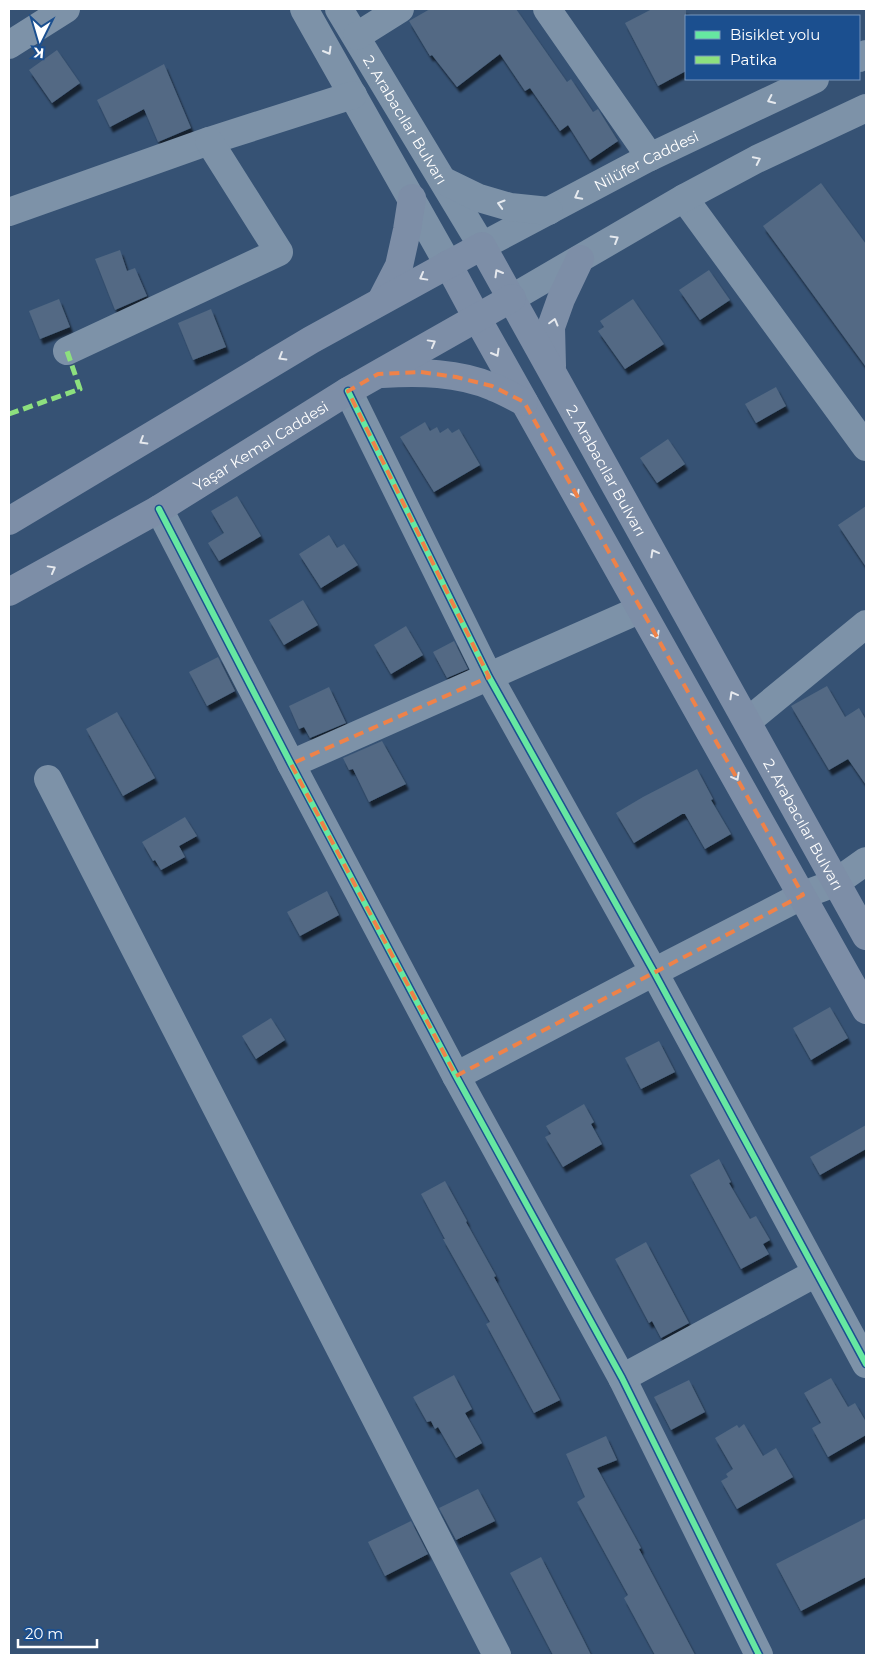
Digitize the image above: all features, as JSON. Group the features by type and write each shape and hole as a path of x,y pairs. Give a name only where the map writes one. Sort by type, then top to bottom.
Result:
{"main road":[{"path":"382,300 399,266 412,198"},
{"path":"9,521 311,340 482,246"},
{"name":"2. Arabacılar Bulvarı","path":"482,246 866,936"},
{"path":"552,370 551,327 561,299 580,259"},
{"path":"448,264 866,1010"},
{"name":"Yaşar Kemal Caddesi","path":"9,592 159,509 348,391 512,298"},
{"path":"378,374 421,372 456,377 492,386 524,402"}],"street":[{"path":"9,45 66,9"},
{"path":"304,9 448,264"},
{"name":"2. Arabacılar Bulvarı","path":"339,9 482,246"},
{"path":"357,36 400,9"},
{"path":"547,9 650,157"},
{"name":"Nilüfer Caddesi","path":"482,246 650,157 813,80"},
{"path":"9,212 210,140 353,95"},
{"path":"512,298 684,198 757,159 866,108"},
{"path":"66,351 279,252 210,140"},
{"path":"444,181 487,200 510,207 549,211"},
{"path":"684,198 866,447"},
{"path":"348,391 489,677 654,972 866,1364"},
{"path":"159,509 456,1076 622,1378 759,1655"},
{"path":"291,764 632,613"},
{"path":"748,721 866,624"},
{"path":"48,779 497,1655"},
{"path":"456,1076 803,895 835,883 866,861"},
{"path":"622,1378 816,1273"}],"highlighted area":[{"path":"421,372 456,377 492,386 524,402 803,895 456,1076 291,764 489,677 348,391 378,374"}],"building":[{"path":"430,9 516,9 567,82 571,79 593,112 598,109 618,141 590,160 568,125 560,131 530,88 525,91 500,54 457,87 432,55 430,56 409,21"},
{"path":"652,9 686,9 685,72 658,86 625,23"},
{"path":"57,50 80,83 52,103 29,70"},
{"path":"164,64 191,128 158,142 144,109 110,127 97,100"},
{"path":"821,183 866,244 866,367 763,226"},
{"path":"120,250 127,271 135,268 147,296 115,310 95,259"},
{"path":"709,270 730,300 700,320 679,290"},
{"path":"59,299 70,327 40,339 29,311"},
{"path":"633,299 664,344 625,369 598,331 604,327 600,321"},
{"path":"211,309 226,347 193,360 178,323"},
{"path":"776,387 786,406 756,423 745,404"},
{"path":"425,422 430,431 437,427 440,433 448,428 452,433 459,429 480,465 434,492 400,437"},
{"path":"668,439 685,464 657,483 640,458"},
{"path":"237,496 261,536 219,561 208,543 224,533 211,511"},
{"path":"866,506 866,567 838,525"},
{"path":"329,535 337,548 344,544 358,565 321,588 299,554"},
{"path":"303,600 318,625 284,645 269,620"},
{"path":"406,626 423,655 391,674 374,645"},
{"path":"454,641 468,669 447,678 433,652"},
{"path":"218,657 235,691 207,706 189,672"},
{"path":"827,686 845,717 859,708 866,720 866,785 848,759 829,770 791,706"},
{"path":"329,687 346,723 310,738 304,727 299,729 289,706"},
{"path":"117,712 155,778 123,796 86,729"},
{"path":"382,741 406,784 369,802 353,769 349,770 343,758"},
{"path":"697,769 713,799 711,800 731,834 705,849 685,814 682,814 634,843 616,813"},
{"path":"185,817 197,836 179,846 185,857 161,870 155,860 153,861 142,842"},
{"path":"327,891 339,915 300,936 287,912"},
{"path":"830,1007 848,1038 811,1060 793,1028"},
{"path":"271,1018 285,1040 256,1059 242,1036"},
{"path":"659,1041 675,1072 641,1089 625,1058"},
{"path":"584,1104 594,1122 591,1124 602,1144 563,1167 545,1137 551,1134 546,1126"},
{"path":"866,1125 866,1149 820,1175 810,1157"},
{"path":"719,1159 731,1182 729,1183 750,1219 756,1216 770,1240 763,1244 769,1254 741,1269 690,1175"},
{"path":"445,1181 560,1400 534,1413 486,1324 490,1322 443,1239 445,1239 421,1194"},
{"path":"646,1242 689,1323 661,1338 652,1321 649,1323 615,1259"},
{"path":"454,1375 472,1409 465,1413 482,1443 456,1458 438,1427 435,1429 431,1421 427,1422 413,1397"},
{"path":"831,1378 848,1407 855,1403 866,1422 866,1435 828,1457 812,1428 821,1423 804,1393"},
{"path":"689,1380 705,1412 671,1430 654,1397"},
{"path":"744,1424 763,1456 776,1448 793,1477 737,1509 721,1481 728,1477 726,1474 733,1469 715,1438 737,1425 739,1428"},
{"path":"606,1436 617,1460 597,1468 641,1548 639,1549 695,1655 655,1655 624,1598 628,1595 577,1502 585,1497 566,1454"},
{"path":"478,1489 495,1521 456,1540 439,1508"},
{"path":"866,1518 866,1577 801,1611 776,1564"},
{"path":"411,1521 428,1554 385,1576 368,1542"},
{"path":"541,1557 591,1655 553,1655 510,1573"}],"marked path":[{"path":"9,414 80,389 67,351"}],"cycle path":[{"path":"348,391 489,677 654,972 866,1364"},
{"path":"159,509 456,1076 622,1378 759,1655"}]}
